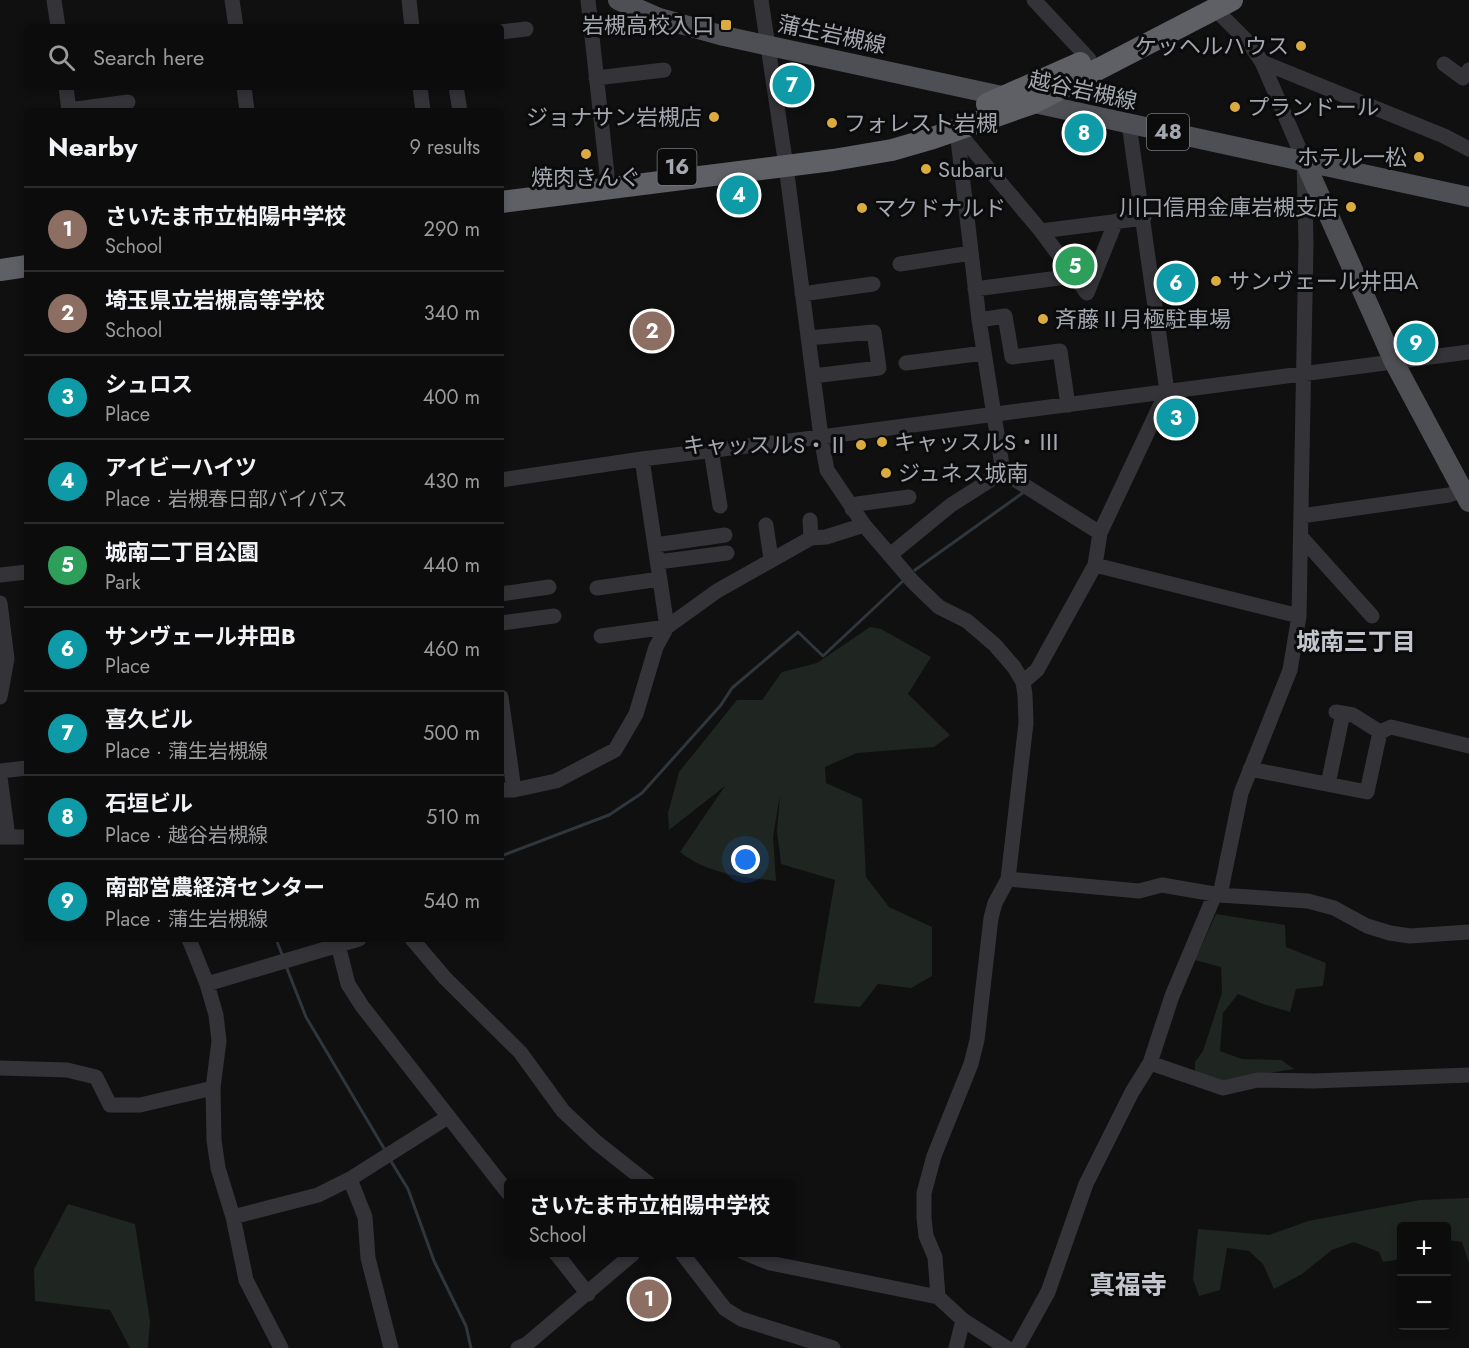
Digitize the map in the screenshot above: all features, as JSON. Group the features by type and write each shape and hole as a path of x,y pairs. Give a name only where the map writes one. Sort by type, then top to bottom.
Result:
{"highway":[{"name":"16","path":"504,202 786,160 947,119 1004,98 1213,2"},
{"name":"16","path":"504,189 608,174 786,160 833,160 892,150 957,131 1032,103 1213,2"},
{"path":"0,257 24,254"},
{"path":"0,270 24,266"}],"main road":[{"name":"蒲生岩槻線","path":"618,0 659,18 690,27 1004,98"},
{"name":"越谷岩槻線","path":"1004,98 1304,160 1469,197"},
{"path":"1304,160 1394,362 1466,496"}],"street":[{"path":"54,0 58,24"},
{"path":"232,0 236,24"},
{"path":"409,0 412,24"},
{"path":"588,0 608,174"},
{"path":"761,0 786,160 826,470 864,525 939,607 967,621 1014,667 1023,682 1026,695 1026,723 1008,879 995,903 991,918 977,1040 972,1064 934,1156 924,1193 926,1236 935,1257 938,1297"},
{"path":"1034,0 1089,59"},
{"path":"1017,1348 1048,1292 1086,1184 1132,1092 1150,1063 1172,996 1217,894 1241,793 1290,670 1299,616 1306,243 1304,160 1262,62 1249,43 1213,2"},
{"path":"504,32 526,29"},
{"path":"1262,62 1443,136 1469,149"},
{"path":"1444,64 1463,78 1469,70"},
{"path":"597,78 664,70"},
{"path":"66,90 69,108"},
{"path":"244,90 247,108"},
{"path":"420,90 423,108"},
{"path":"456,90 460,108"},
{"path":"89,108 128,102"},
{"path":"1023,682 1037,670 1095,565 1100,533 1167,391 1129,124"},
{"path":"957,131 1041,231 1086,292 1116,221"},
{"path":"957,131 979,320 1003,472 1100,533"},
{"path":"1041,231 1144,218"},
{"path":"900,264 971,253"},
{"path":"975,290 1074,276"},
{"path":"802,294 873,284"},
{"path":"979,320 1005,316 1012,357 1060,351 1068,405"},
{"path":"808,338 874,332 879,368 813,376"},
{"path":"504,480 642,459 1469,352"},
{"path":"906,363 984,353"},
{"path":"711,450 720,506"},
{"path":"642,459 667,627"},
{"path":"890,555 951,505 1003,472"},
{"path":"1301,516 1449,495 1466,496"},
{"path":"852,509 857,504 909,497"},
{"path":"810,520 811,538"},
{"path":"766,525 771,559"},
{"path":"504,744 507,790 556,781 615,750 636,714 656,647 667,627 717,591 811,538 826,537 864,525"},
{"path":"655,544 725,535"},
{"path":"1301,537 1372,616"},
{"path":"658,562 727,553"},
{"path":"1095,565 1299,616"},
{"path":"0,576 24,572"},
{"path":"597,588 660,579"},
{"path":"504,594 549,586"},
{"path":"0,603 8,660 0,697"},
{"path":"504,623 554,616"},
{"path":"601,636 667,627"},
{"path":"1328,784 1339,712 1353,715 1380,732"},
{"path":"1380,732 1391,727 1469,746"},
{"path":"1250,769 1367,792 1380,732"},
{"path":"0,771 24,768"},
{"path":"0,777 4,837 24,837"},
{"path":"1008,879 1139,891 1162,885 1217,894 1318,903 1334,908 1367,926 1390,933 1410,936 1469,932"},
{"path":"190,942 207,984 216,1016 219,1041 213,1088 214,1140 218,1168 233,1217 246,1280 281,1348"},
{"path":"207,984 348,942"},
{"path":"415,942 445,978 520,1052 563,1111 596,1142 643,1179"},
{"path":"338,945 348,984 362,1006 504,1188"},
{"path":"1150,1063 1223,1088 1258,1080 1469,1075"},
{"path":"0,1068 67,1070 96,1077 110,1105 140,1105 213,1088"},
{"path":"233,1217 318,1195 350,1179 448,1117"},
{"path":"350,1179 365,1217 368,1258 391,1348"},
{"path":"559,1257 588,1294"},
{"path":"518,1348 527,1344 629,1257"},
{"path":"685,1257 725,1309 741,1319 833,1348"},
{"path":"755,1257 770,1263 938,1297 963,1320 1007,1348"},
{"path":"956,1348 963,1320"}],"shaded area":[{"path":"1079,249 1083,260 1076,273 1060,252"},
{"path":"870,627 881,629 931,657 908,694 950,735 934,747 857,753 825,767 826,783 862,799 866,877 889,907 932,927 932,976 911,988 878,984 860,1007 814,1003 835,880 781,864 777,831 780,795 773,837 776,881 714,870 680,852 725,786 669,830 668,813 679,772 737,700 762,700 782,672 817,663"},
{"path":"1216,914 1285,925 1286,947 1326,963 1323,986 1296,989 1290,1012 1238,994 1223,1013 1220,1051 1242,1059 1281,1060 1294,1069 1222,1081 1195,1072 1195,1062 1203,1051 1222,993 1221,967 1195,960"},
{"path":"1469,1198 1469,1263 1462,1242 1451,1241 1451,1222 1397,1222 1397,1260 1383,1262 1379,1252 1354,1242 1332,1250 1302,1274 1274,1289 1263,1264 1249,1251 1227,1248 1220,1290 1199,1296 1193,1279 1198,1229 1269,1235 1308,1221 1420,1200"},
{"path":"68,1204 135,1224 150,1321 148,1348 130,1348 110,1310 35,1301 34,1269"}],"waterway":[{"path":"915,570 1024,492"},
{"path":"504,855 609,815 642,793 721,705 732,688 798,632 823,656 904,580"},
{"path":"277,942 283,957"},
{"path":"286,966 306,1017 385,1150"},
{"path":"389,1158 408,1189 434,1261 466,1326 471,1348"}],"place":[{"name":"岩槻高校入口","path":"726,25"},
{"name":"ケッヘルハウス","path":"1301,46"},
{"name":"喜久ビル","path":"792,85"},
{"name":"プランドール","path":"1235,107"},
{"name":"ジョナサン岩槻店","path":"714,117"},
{"name":"フォレスト岩槻","path":"832,123"},
{"name":"石垣ビル","path":"1084,133"},
{"name":"焼肉きんぐ","path":"586,154"},
{"name":"ホテル一松","path":"1419,157"},
{"name":"Subaru","path":"926,169"},
{"name":"アイビーハイツ","path":"739,195"},
{"name":"川口信用金庫岩槻支店","path":"1351,207"},
{"name":"マクドナルド","path":"862,208"},
{"name":"城南二丁目公園","path":"1075,266"},
{"name":"サンヴェール井田A","path":"1216,281"},
{"name":"サンヴェール井田B","path":"1176,283"},
{"name":"斉藤Ⅱ月極駐車場","path":"1043,319"},
{"name":"埼玉県立岩槻高等学校","path":"652,331"},
{"name":"南部営農経済センター","path":"1416,343"},
{"name":"シュロス","path":"1176,418"},
{"name":"キャッスルS・Ⅲ","path":"882,442"},
{"name":"キャッスルS・Ⅱ","path":"861,445"},
{"name":"ジュネス城南","path":"886,473"},
{"name":"さいたま市立柏陽中学校","path":"649,1299"}],"district":[{"name":"城南三丁目","path":"1356,642"},
{"name":"真福寺","path":"1128,1285"}]}
